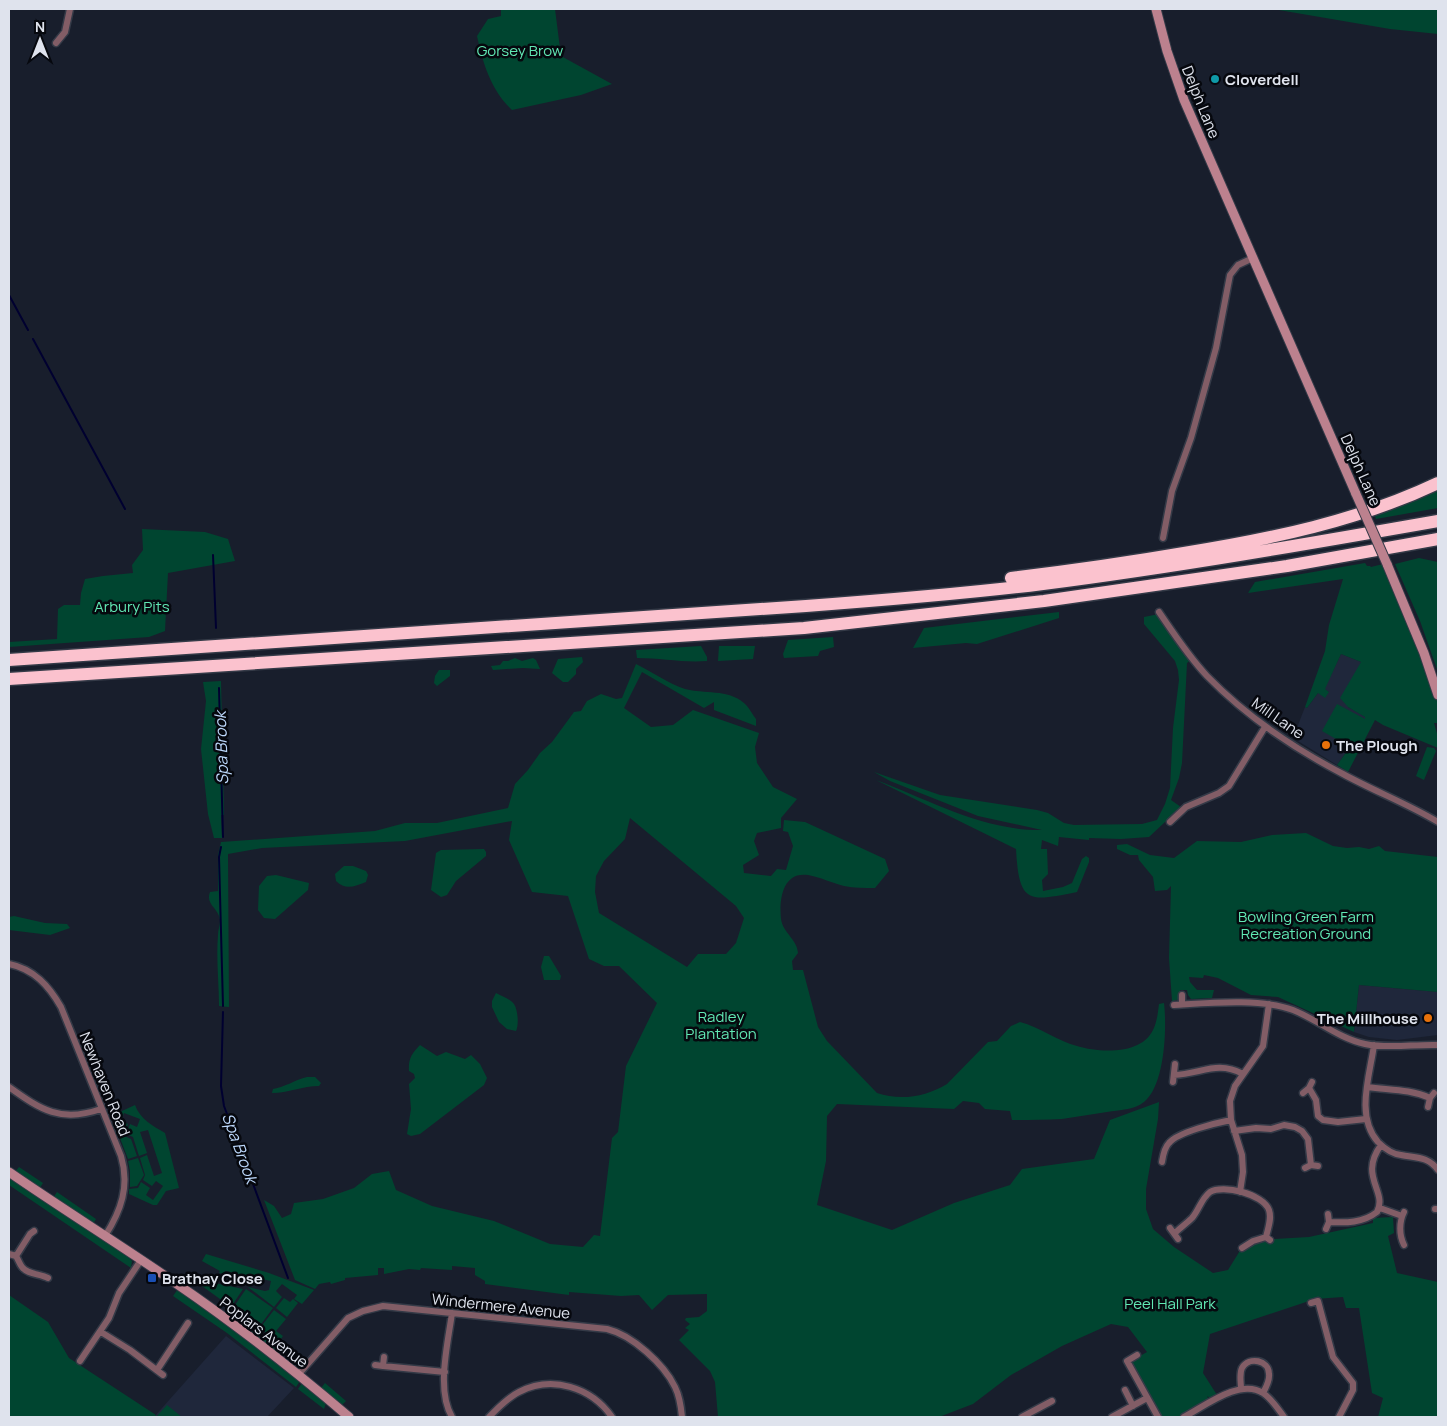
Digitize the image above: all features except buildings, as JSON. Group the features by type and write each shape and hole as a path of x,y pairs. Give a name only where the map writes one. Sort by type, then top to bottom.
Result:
{"highway":[{"path":"806,606 1062,572 1242,543 1354,516 1394,502 1438,483"},
{"path":"9,660 937,596 1117,574 1286,548 1438,521"},
{"path":"9,679 804,628 1063,598 1286,566 1438,539"}],"street":[{"path":"56,43 65,32 70,9"},
{"name":"Delph Lane","path":"1156,9 1166,51 1184,100 1387,564 1421,644 1438,695"},
{"path":"1163,538 1172,491 1191,438 1216,348 1230,274 1238,265 1253,258"},
{"name":"Mill Lane","path":"1159,612 1178,641 1206,675 1232,700 1265,727 1328,766 1438,822"},
{"path":"1170,822 1186,807 1214,796 1229,786 1265,727"},
{"name":"Newhaven Road","path":"9,964 32,972 53,993 61,1007 121,1156 124,1193 119,1211 105,1236"},
{"path":"1182,995 1182,1004"},
{"path":"1174,1004 1269,1004 1302,1014 1347,1038 1374,1045 1438,1045"},
{"path":"1240,1192 1243,1172 1242,1155 1231,1120 1232,1093 1263,1046 1269,1004"},
{"path":"1426,1044 1438,1041"},
{"path":"1374,1045 1365,1107 1366,1119 1370,1130 1388,1151 1398,1155 1420,1157 1438,1170"},
{"path":"1174,1064 1173,1079 1212,1068 1226,1067 1244,1074"},
{"path":"1303,1093 1312,1082"},
{"path":"9,1087 35,1104 59,1114 86,1114 102,1109"},
{"path":"1368,1087 1410,1091 1432,1096 1428,1107"},
{"path":"1309,1088 1316,1100 1318,1116 1323,1120 1338,1122 1366,1119"},
{"path":"1162,1162 1168,1144 1174,1138 1209,1125 1231,1120"},
{"path":"1234,1132 1256,1128 1271,1129 1284,1125 1295,1127 1308,1138 1311,1166"},
{"path":"1326,1229 1328,1218 1344,1223 1361,1220 1374,1215 1380,1208 1379,1198 1372,1178 1371,1166 1374,1156 1381,1145"},
{"name":"Poplars Avenue","path":"9,1172 224,1318 349,1417"},
{"path":"1174,1234 1192,1217 1202,1200 1211,1192 1220,1189 1240,1192 1256,1197 1267,1206 1270,1219 1268,1238 1242,1248"},
{"path":"1380,1208 1403,1214 1400,1234 1404,1245"},
{"path":"34,1231 12,1255 26,1271 40,1274 49,1279"},
{"path":"80,1361 101,1332 119,1293 141,1260"},
{"path":"1311,1303 1318,1301 1333,1357 1354,1384 1353,1390 1339,1417"},
{"name":"Windermere Avenue","path":"298,1375 348,1318 363,1310 384,1306 607,1329 619,1333 636,1343 668,1375 678,1395 682,1417"},
{"path":"1320,1308 1328,1306"},
{"path":"452,1313 444,1393 448,1410 452,1417"},
{"path":"101,1332 130,1350 160,1373 188,1322"},
{"path":"1137,1355 1127,1361 1158,1417"},
{"path":"383,1366 384,1357"},
{"path":"1241,1389 1241,1374 1244,1366 1250,1362 1258,1361 1265,1364 1269,1371 1269,1379 1263,1393"},
{"path":"375,1365 445,1372"},
{"path":"489,1417 506,1400 519,1392 533,1387 552,1384 565,1385 584,1392 599,1402 612,1417"},
{"path":"1184,1417 1231,1391 1241,1389 1253,1389 1263,1393 1284,1417"},
{"path":"1125,1390 1133,1406"},
{"path":"1112,1417 1147,1398"},
{"path":"1022,1417 1052,1401"}],"shaded area":[{"path":"1341,654 1361,662 1348,707 1366,717 1350,747 1337,765 1293,738 1305,707 1307,708 1318,693 1329,692 1324,689"},
{"path":"1359,985 1438,992 1438,1035 1397,1040 1369,1037 1354,1032"},
{"path":"226,1336 294,1388 267,1417 154,1417"}],"green space":[{"name":"Gorsey Brow","path":"501,9 555,9 561,56 612,84 581,95 512,110 493,85 482,57 477,36 488,19 501,16"},
{"path":"1273,9 1438,9 1438,34 1390,29"},
{"path":"1438,485 1438,508 1376,519 1373,511"},
{"name":"Arbury Pits","path":"142,529 205,532 228,539 235,561 168,573 165,631 149,637 9,647 9,642 57,639 58,609 64,605 80,605 85,579 133,573 132,565 143,550"},
{"path":"1419,558 1438,562 1438,672 1420,621 1395,564"},
{"path":"1365,563 1371,567 1383,564 1425,659 1438,704 1438,723 1434,723 1438,737 1438,748 1375,720 1348,772 1337,765 1350,747 1322,731 1337,704 1365,719 1365,717 1348,707 1340,698 1361,662 1341,654 1325,689 1329,692 1325,698 1318,693 1307,708 1305,707 1325,651 1329,625 1343,579 1248,593 1255,582"},
{"path":"1059,612 1059,618 977,644 966,643 913,648 924,628"},
{"path":"1159,614 1192,659 1187,663 1182,763 1171,800 1181,807 1149,837 1121,839 1089,838 1089,840 1059,837 1058,846 1042,840 1041,849 1047,849 1048,874 1042,880 1043,891 1072,883 1082,859 1086,856 1089,858 1077,892 1047,897 1029,895 1020,880 1016,849 876,780 957,813 978,820 1020,829 1042,830 978,816 890,781 874,772 940,795 1037,810 1048,813 1064,823 1074,825 1142,824 1157,820 1170,788 1173,728 1179,680 1175,661 1144,624 1144,617"},
{"path":"833,637 834,647 820,651 818,656 784,658 783,654 788,640"},
{"path":"701,646 707,661 637,658 636,650"},
{"path":"719,646 755,646 753,659 718,661"},
{"path":"582,657 583,662 576,669 576,674 568,682 563,682 552,673 558,659"},
{"path":"515,658 522,661 533,658 540,669 493,670 491,666 500,665 503,661"},
{"path":"636,664 679,687 723,694 738,699 744,703 756,719 756,726 714,710 714,702 704,708 642,672 624,708 651,727 673,725 693,710 759,733 755,747 757,763 773,787 797,799 781,818 781,828 757,833 754,841 759,855 743,865 744,873 771,876 777,869 786,870 793,846 788,832 783,831 784,820 805,822 885,859 889,871 875,888 848,887 808,875 799,875 788,882 784,889 781,904 782,924 795,944 798,953 792,961 793,970 803,970 818,1027 827,1041 877,1093 904,1097 922,1095 939,1088 947,1084 988,1042 997,1041 1011,1026 1020,1022 1070,1044 1086,1048 1108,1051 1130,1048 1147,1038 1153,1030 1159,1004 1164,1003 1165,1041 1156,1083 1151,1094 1144,1102 1131,1108 1062,1119 1012,1120 1010,1111 985,1109 979,1103 963,1101 954,1109 837,1104 827,1116 826,1161 817,1205 892,1230 954,1203 1010,1185 1022,1169 1094,1159 1110,1120 1159,1102 1158,1119 1146,1189 1146,1209 1153,1229 1174,1247 1213,1273 1228,1270 1241,1249 1257,1240 1309,1237 1373,1223 1373,1218 1393,1217 1394,1233 1388,1236 1397,1273 1438,1282 1438,1417 1378,1417 1383,1398 1372,1393 1359,1308 1346,1308 1343,1297 1315,1299 1210,1334 1203,1373 1217,1395 1210,1398 1207,1396 1210,1402 1184,1417 1162,1417 1131,1361 1147,1352 1128,1327 1111,1324 1062,1346 1011,1375 973,1404 939,1417 718,1417 715,1382 710,1371 679,1340 689,1330 685,1328 690,1324 685,1320 686,1318 699,1317 707,1311 707,1294 668,1295 652,1310 639,1295 621,1296 569,1292 569,1295 485,1284 485,1281 475,1275 475,1268 452,1266 452,1270 421,1268 420,1270 409,1269 384,1274 384,1268 378,1268 378,1275 345,1278 345,1280 331,1284 330,1282 319,1284 315,1289 295,1280 264,1200 274,1206 282,1218 291,1214 294,1203 323,1199 354,1188 372,1174 389,1171 396,1190 432,1206 494,1221 550,1244 583,1247 594,1235 600,1236 612,1138 618,1132 626,1066 657,1003 619,966 604,966 589,959 568,896 532,892 509,840 512,821 405,841 262,848 228,854 229,1007 219,1006 217,953 220,920 209,900 209,896 210,892 218,891 218,855 221,842 375,831 405,823 437,823 508,808 515,784 540,753 552,742 574,712 581,711 587,701 601,694 616,699 622,698","holes":["630,818 736,906 744,918 736,943 726,954 698,954 687,967 599,913 595,892 596,876 604,861 625,839"]},
{"path":"439,670 450,670 450,676 437,686 434,683 435,676"},
{"path":"221,681 224,815 221,815 222,838 214,838 208,814 201,749 206,701 203,682"},
{"path":"1427,747 1434,748 1436,751 1424,780 1416,776"},
{"name":"Bowling Green Farm Recreation Ground","path":"1306,833 1333,846 1369,849 1379,846 1385,851 1438,857 1438,992 1359,985 1354,1032 1278,997 1251,995 1218,978 1204,975 1203,978 1189,977 1190,982 1197,990 1214,990 1212,998 1191,999 1187,990 1180,990 1180,997 1172,1001 1169,958 1171,886 1167,890 1155,891 1153,877 1139,860 1138,855 1130,855 1117,849 1117,845 1127,844 1150,855 1174,858 1197,841 1241,842 1272,835"},
{"path":"484,849 486,856 456,881 447,895 441,897 431,890 436,853 441,850"},
{"path":"344,866 353,866 366,871 368,875 366,882 351,887 340,884 336,881 335,874"},
{"path":"276,875 309,883 308,890 275,919 264,918 258,910 259,886 267,876"},
{"path":"14,916 45,923 67,924 70,928 50,935 9,930 9,917"},
{"path":"544,956 549,956 561,976 560,980 544,980 541,967"},
{"path":"496,993 514,1004 518,1018 516,1031 507,1029 499,1022 492,1007 492,1001"},
{"path":"420,1045 437,1056 446,1052 465,1059 471,1055 480,1064 487,1078 484,1085 420,1134 411,1136 407,1134 411,1109 409,1084 415,1078 414,1074 409,1071 409,1063"},
{"path":"307,1077 315,1077 321,1083 319,1086 272,1093 273,1089"},
{"path":"135,1105 144,1118 165,1133 179,1188 166,1191 157,1205 129,1194 129,1189 138,1188 141,1182 150,1188 146,1195 153,1200 163,1186 156,1181 152,1186 143,1180 145,1175 140,1158 147,1155 154,1176 162,1173 148,1130 140,1132 147,1153 139,1156 133,1137 126,1134 130,1124 137,1127 140,1119 124,1113 121,1121 128,1124 124,1134 117,1131 111,1116"},
{"path":"118,1133 131,1139 137,1156 128,1159"},
{"path":"138,1158 144,1175 137,1186 130,1187 128,1161"},
{"path":"19,1167 43,1183 39,1189 15,1172"},
{"path":"9,1177 128,1256 132,1261 131,1268 9,1185"},
{"path":"57,1192 96,1219 93,1224 53,1198"},
{"path":"206,1254 269,1273 314,1290 302,1304 294,1299 297,1295 282,1284 276,1291 282,1297 274,1307 248,1287 265,1291 269,1290 271,1281 225,1271 224,1274 219,1273 220,1271 202,1261"},
{"path":"206,1280 243,1289 231,1307 202,1286"},
{"path":"178,1289 231,1327 300,1381 296,1387 227,1333 173,1296"},
{"path":"246,1289 273,1308 259,1327 233,1308"},
{"path":"9,1295 48,1322 69,1358 156,1415 154,1417 9,1417"},
{"path":"284,1298 290,1302 293,1299 298,1303 287,1317 276,1308"},
{"path":"231,1310 257,1329 253,1334 227,1315"},
{"path":"274,1310 286,1319 276,1331 283,1336 278,1343 260,1328"},
{"path":"259,1331 282,1349 278,1354 255,1336"},
{"path":"302,1383 326,1403 324,1409 298,1389"},
{"path":"325,1383 346,1401 342,1405 321,1388"},
{"path":"167,1405 182,1417 156,1417"}],"waterway":[{"path":"9,295 28,330"},
{"path":"33,339 125,509"},
{"name":"Spa Brook","path":"213,555 216,628"},
{"name":"Spa Brook","path":"219,688 223,837"},
{"name":"Spa Brook","path":"221,847 219,857 223,1006"},
{"name":"Spa Brook","path":"223,1012 221,1086 224,1106 288,1278"}],"place":[{"name":"Cloverdell","path":"1215,79"},
{"name":"The Plough","path":"1326,745"},
{"name":"The Millhouse","path":"1428,1018"},
{"name":"Brathay Close","path":"152,1278"}],"park label":[{"name":"Radley Plantation","path":"721,1024"},
{"name":"Peel Hall Park","path":"1170,1303"}]}
